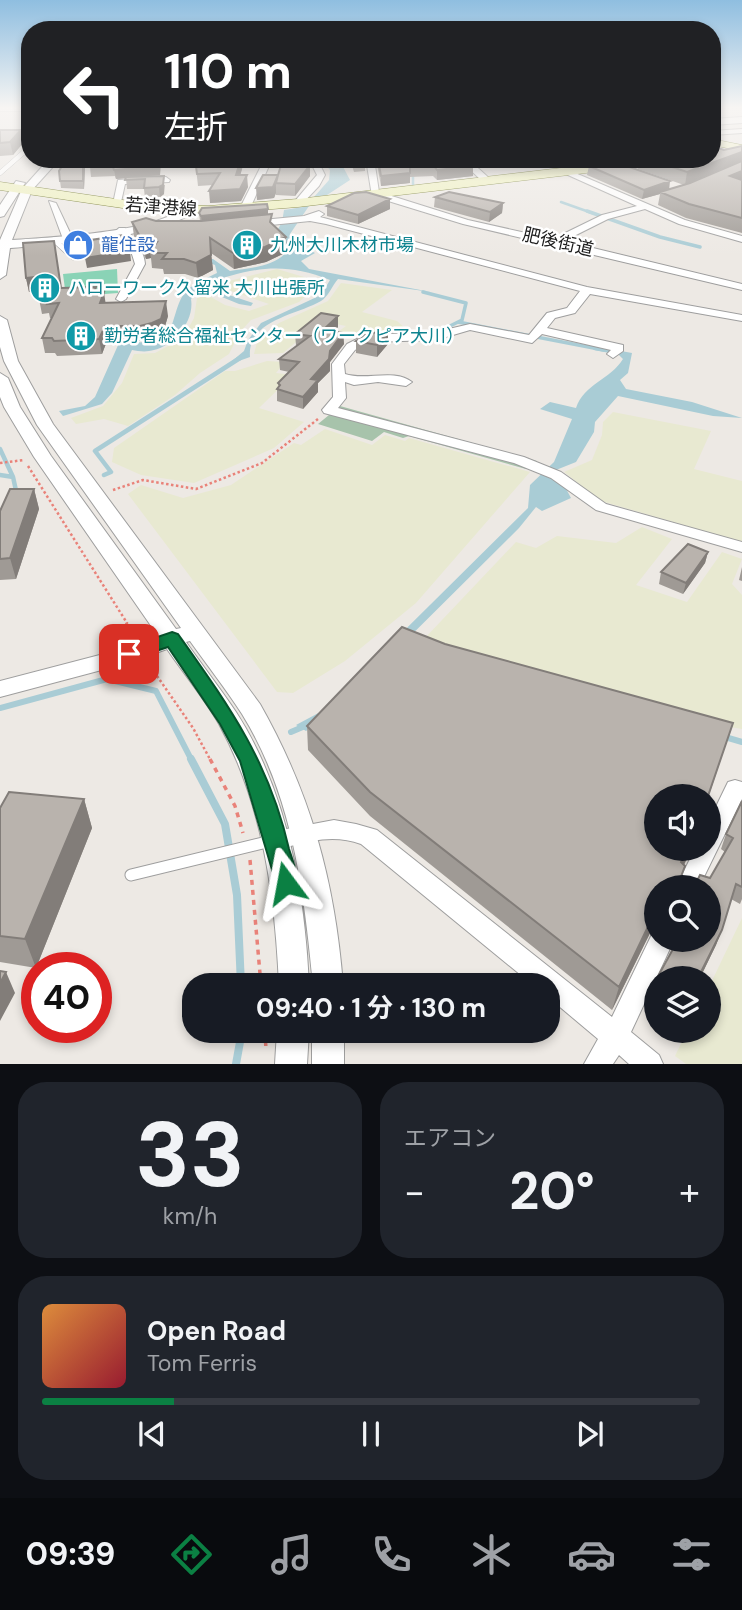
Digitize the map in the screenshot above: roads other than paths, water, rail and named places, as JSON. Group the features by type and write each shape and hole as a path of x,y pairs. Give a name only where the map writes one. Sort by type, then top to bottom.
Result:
{"main road":[{"name":"若津港線","path":"0,186 113,203 189,210 274,206 588,168"}],"street":[{"path":"0,275 2,245 22,189 35,168"},
{"path":"0,214 44,168"},
{"path":"249,208 247,204 264,168"},
{"path":"301,203 321,175 318,168"},
{"path":"371,168 375,194"},
{"path":"473,168 486,180"},
{"path":"621,168 640,176"},
{"path":"563,171 642,206 742,239"},
{"path":"113,203 118,200 121,182 166,180"},
{"name":"肥後街道","path":"375,194 466,222 556,241 742,287"},
{"path":"241,226 308,218 350,200 349,197"},
{"path":"556,241 604,218 661,199"},
{"path":"52,203 61,240"},
{"path":"274,206 279,221"},
{"path":"2,245 61,240 122,230 180,218 189,210"},
{"path":"308,218 587,290 742,318"},
{"path":"721,233 742,225"},
{"path":"142,226 171,231"},
{"path":"121,299 142,264 142,256 122,230"},
{"path":"537,333 551,315 571,311 587,290"},
{"path":"0,320 10,361 4,378 25,431 228,719 250,761 276,840 286,883 293,973"},
{"path":"614,352 619,348 537,333 470,327 436,336 365,339 351,347 338,364 340,398 329,410 551,472 601,507 742,547"},
{"path":"339,376 354,381 378,378 406,382"},
{"path":"4,378 45,425 195,631 252,710 276,753 305,832 317,878 327,973"},
{"path":"0,689 120,657 195,631"},
{"path":"721,818 735,788 742,791"},
{"path":"276,840 305,832 346,828 369,837 650,1064"},
{"path":"597,1064 616,1036 656,952"},
{"path":"279,1059 287,1043"},
{"path":"328,1043 328,1064"}],"lane":[{"path":"0,173 19,157"},
{"path":"61,240 73,257"},
{"path":"131,875 276,840"}],"water":[{"path":"328,168 344,168 350,180 327,195 314,197 329,180"},
{"path":"309,206 290,234 296,243 315,253 301,261 309,269 431,292 338,279 321,301 275,320 265,327 256,335 251,345 250,357 236,362 232,361 244,351 248,340 261,323 321,295 330,280 297,270 267,269 237,274 205,284 205,287 253,303 251,306 239,304 200,288 191,299 186,325 173,340 158,349 132,350 112,393 102,404 63,416 59,411 85,406 95,397 119,343 151,342 169,334 187,290 217,273 215,265 196,258 213,259 230,271 262,266 277,260 288,250 274,236 282,222 284,210"},
{"path":"621,351 632,353 628,373 620,380 626,389 692,402 742,418 713,416 618,396 595,422 594,432 576,462 556,470 571,498 542,511 536,507 519,528 359,687 306,731 296,725 324,710 528,508 530,485 554,462 572,419 540,409 550,402 576,408 591,387 618,366 623,359 618,354"}],"waterway":[{"path":"413,168 413,185"},
{"path":"561,202 592,213"},
{"path":"587,211 660,237 700,247"},
{"path":"423,292 466,303 462,320 458,322"},
{"path":"423,333 458,322"},
{"path":"458,322 604,350"},
{"path":"595,348 617,352"},
{"path":"104,475 111,472 95,451 240,358"},
{"path":"0,449 13,477"},
{"path":"0,475 13,477"},
{"path":"13,477 17,495"},
{"path":"0,708 107,679 156,691 192,761"},
{"path":"291,732 305,726"},
{"path":"725,737 742,742"},
{"path":"191,759 225,824 237,895 240,973"},
{"path":"236,1064 240,1043"}],"place":[{"name":"龍住設","path":"78,245"},
{"name":"九州大川木材市場","path":"247,245"},
{"name":"ハローワーク久留米 大川出張所","path":"45,288"},
{"name":"勤労者総合福祉センター（ワークピア大川）","path":"81,336"}]}
